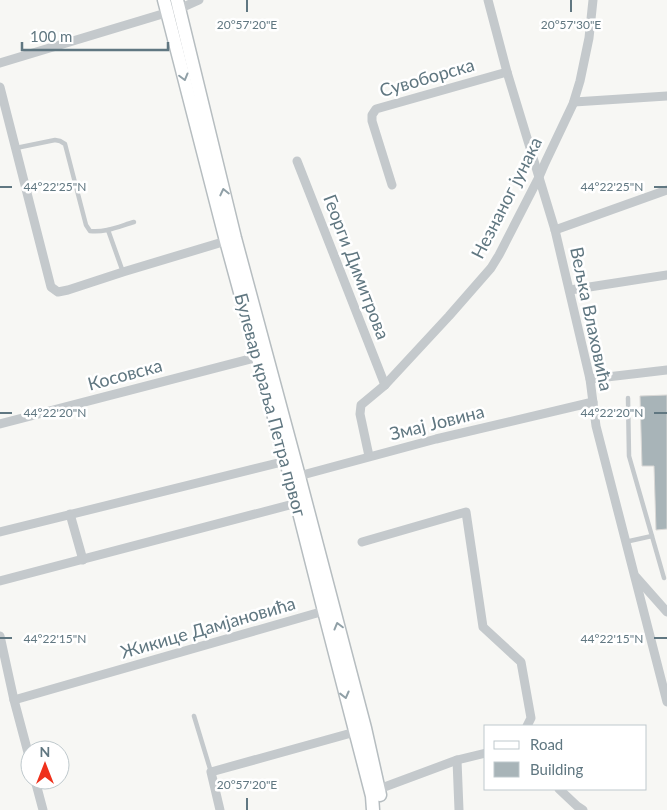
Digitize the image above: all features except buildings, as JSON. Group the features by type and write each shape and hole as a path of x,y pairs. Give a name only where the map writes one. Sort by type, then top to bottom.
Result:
{"main road":[{"name":"Булевар краља Петра првог","path":"172,5 226,241 286,461 295,477 297,503 354,732 372,796 373,810"},
{"name":"Булевар краља Петра првог","path":"172,5 236,238 295,477 364,728 379,789 381,810"}],"street":[{"path":"0,63 172,5 199,0"},
{"name":"Вељка Влаховића","path":"488,0 506,72 555,230 590,379 596,426 667,702"},
{"name":"Незнаног јунака","path":"370,456 360,414 361,405 385,385 491,268 539,177 574,102 589,38 593,0"},
{"name":"Сувоборска","path":"392,185 372,121 372,115 376,109 506,72"},
{"path":"0,87 51,287 58,292 226,241"},
{"path":"574,102 667,96"},
{"name":"Георги Димитрова","path":"297,161 385,385"},
{"path":"555,230 667,190"},
{"path":"570,290 667,275"},
{"name":"Косовска","path":"0,424 258,357"},
{"path":"590,379 667,370"},
{"name":"Змај Јовина","path":"295,477 436,439 593,402"},
{"path":"0,532 286,461"},
{"path":"0,581 297,503"},
{"path":"362,542 466,512 483,627 521,662 531,718 528,725"},
{"path":"70,514 83,560"},
{"path":"633,574 667,612"},
{"name":"Жикице Дамјановића","path":"14,700 324,611"},
{"path":"0,636 3,665 25,740"},
{"path":"220,810 211,772 354,732"},
{"path":"379,789 458,760 484,754"},
{"path":"458,760 459,810"},
{"path":"38,790 43,810"},
{"path":"560,790 578,809"}],"lane":[{"path":"16,148 55,140 65,144 86,225 90,231 108,230 134,222"},
{"path":"108,230 123,272"},
{"path":"628,398 629,456 664,578"},
{"path":"625,542 652,536"},
{"path":"194,716 211,772"}]}
